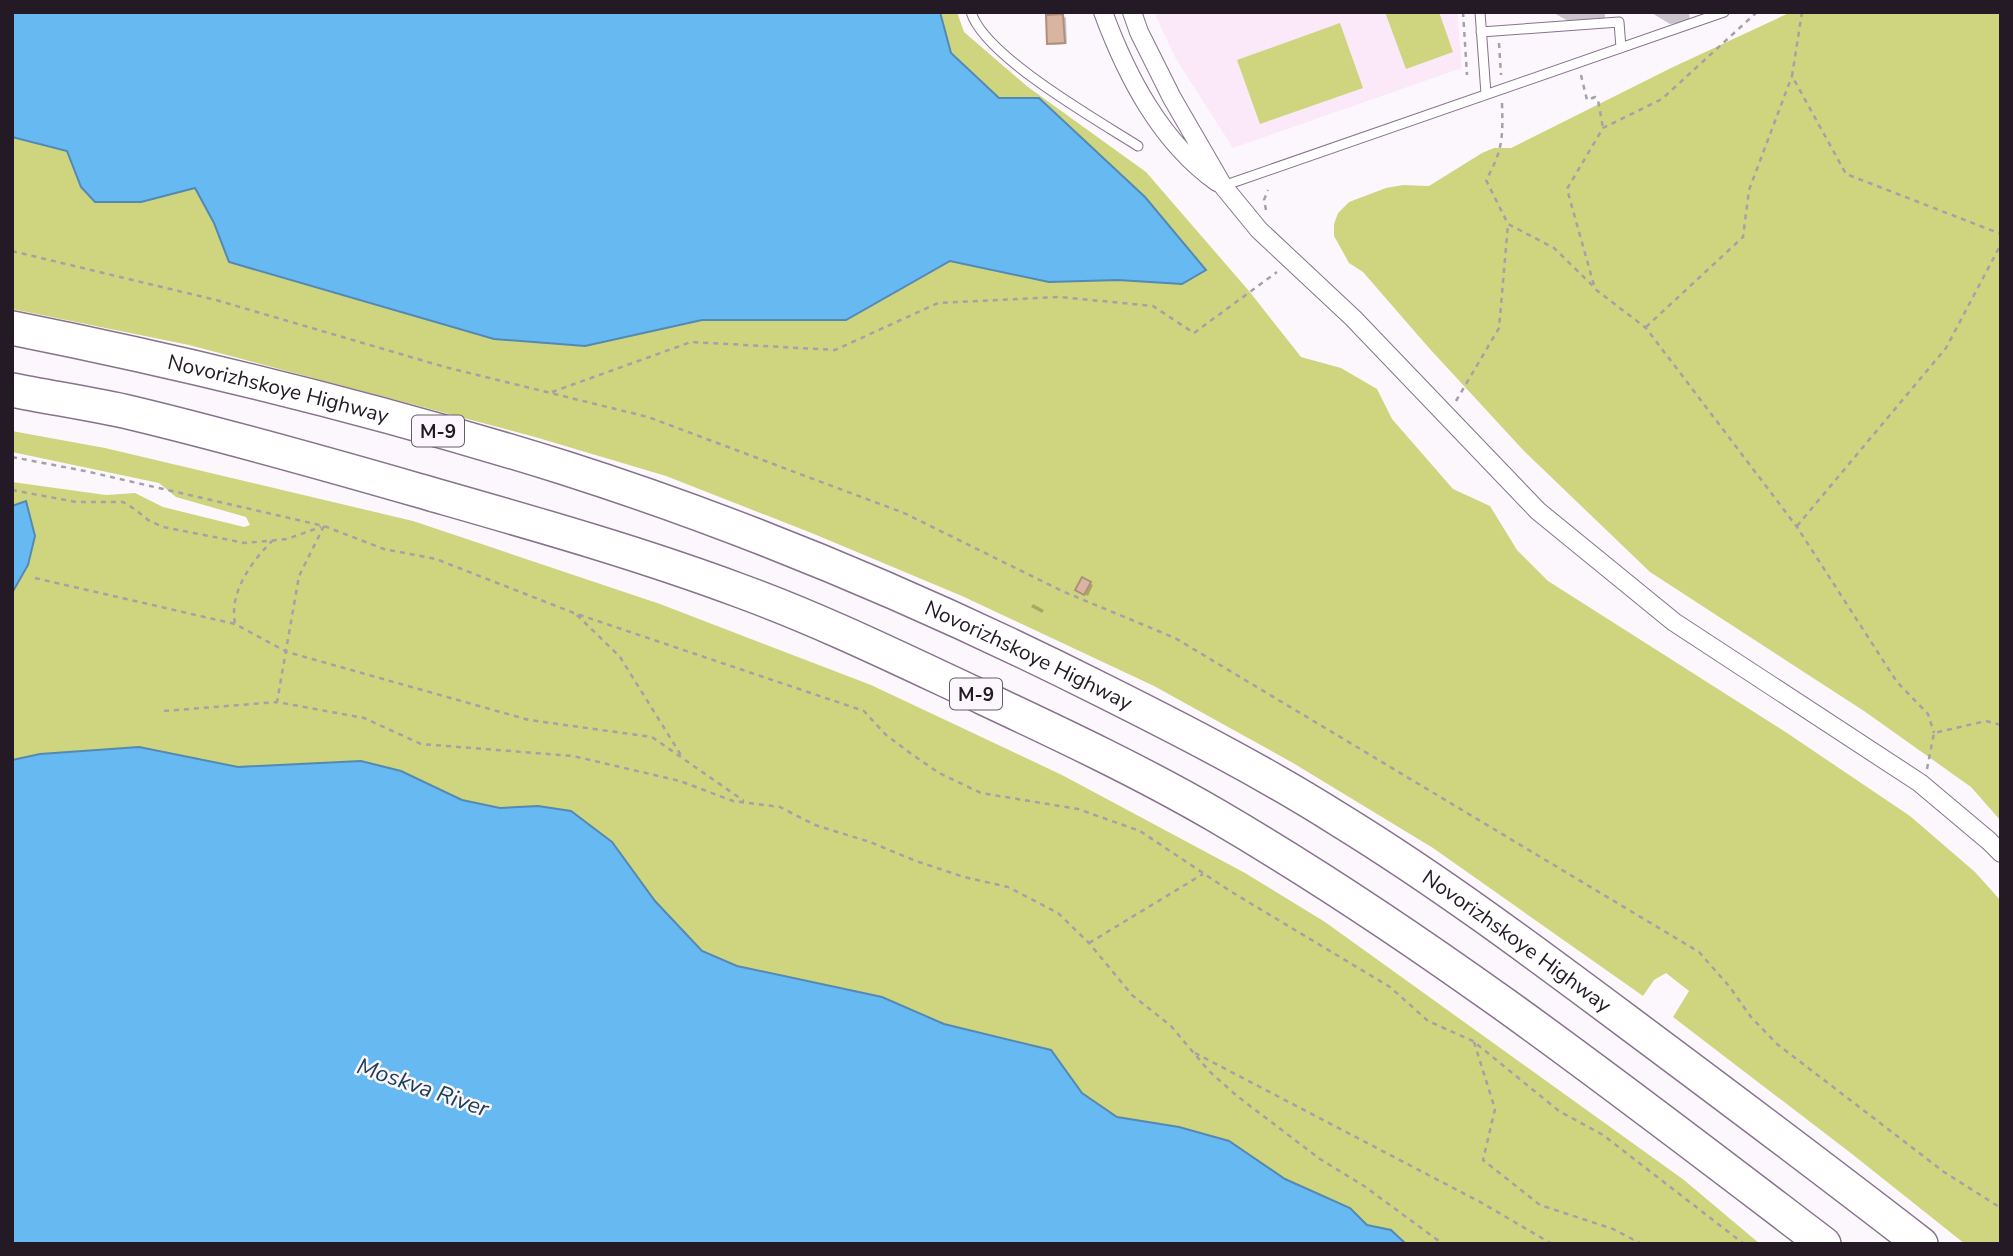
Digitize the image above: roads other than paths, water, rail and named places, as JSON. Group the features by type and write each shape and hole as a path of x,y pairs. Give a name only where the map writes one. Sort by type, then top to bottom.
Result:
{"highway":[{"name":"Novorizhskoye Highway","path":"12,328 139,354 446,433 565,468 756,537 1034,656 1240,762 1335,817 1436,882 1618,1014 1921,1244"},
{"name":"М-9","path":"12,390 156,420 343,469 545,527 738,590 849,635 1010,710 1212,813 1378,917 1509,1007 1824,1244"}],"street":[{"path":"1103,12 1114,42 1151,114 1193,165 1223,186"},
{"path":"1132,12 1172,98 1223,186 1259,230 1362,328 1538,511 1674,622 1920,783 2001,853"}],"lane":[{"path":"971,12 974,25 999,52 1073,106 1138,146"},
{"path":"1480,12 1486,94"},
{"path":"1223,186 1724,12"},
{"path":"1481,32 1619,17 1621,48"}],"water":[{"path":"12,12 940,12 951,53 999,98 1039,98 1145,197 1206,270 1182,284 1118,280 1049,282 950,261 846,320 702,320 585,346 494,339 229,262 214,223 195,188 141,202 95,202 81,187 67,151 12,137"},
{"path":"26,501 35,536 28,565 12,593 12,506"},
{"name":"Moskva River","path":"139,747 238,767 361,761 401,771 462,800 500,808 538,806 571,811 612,842 655,901 702,951 737,966 882,997 944,1024 1051,1050 1082,1093 1117,1117 1179,1127 1229,1141 1285,1179 1350,1208 1367,1225 1391,1230 1406,1244 12,1244 12,760 40,754"}]}
